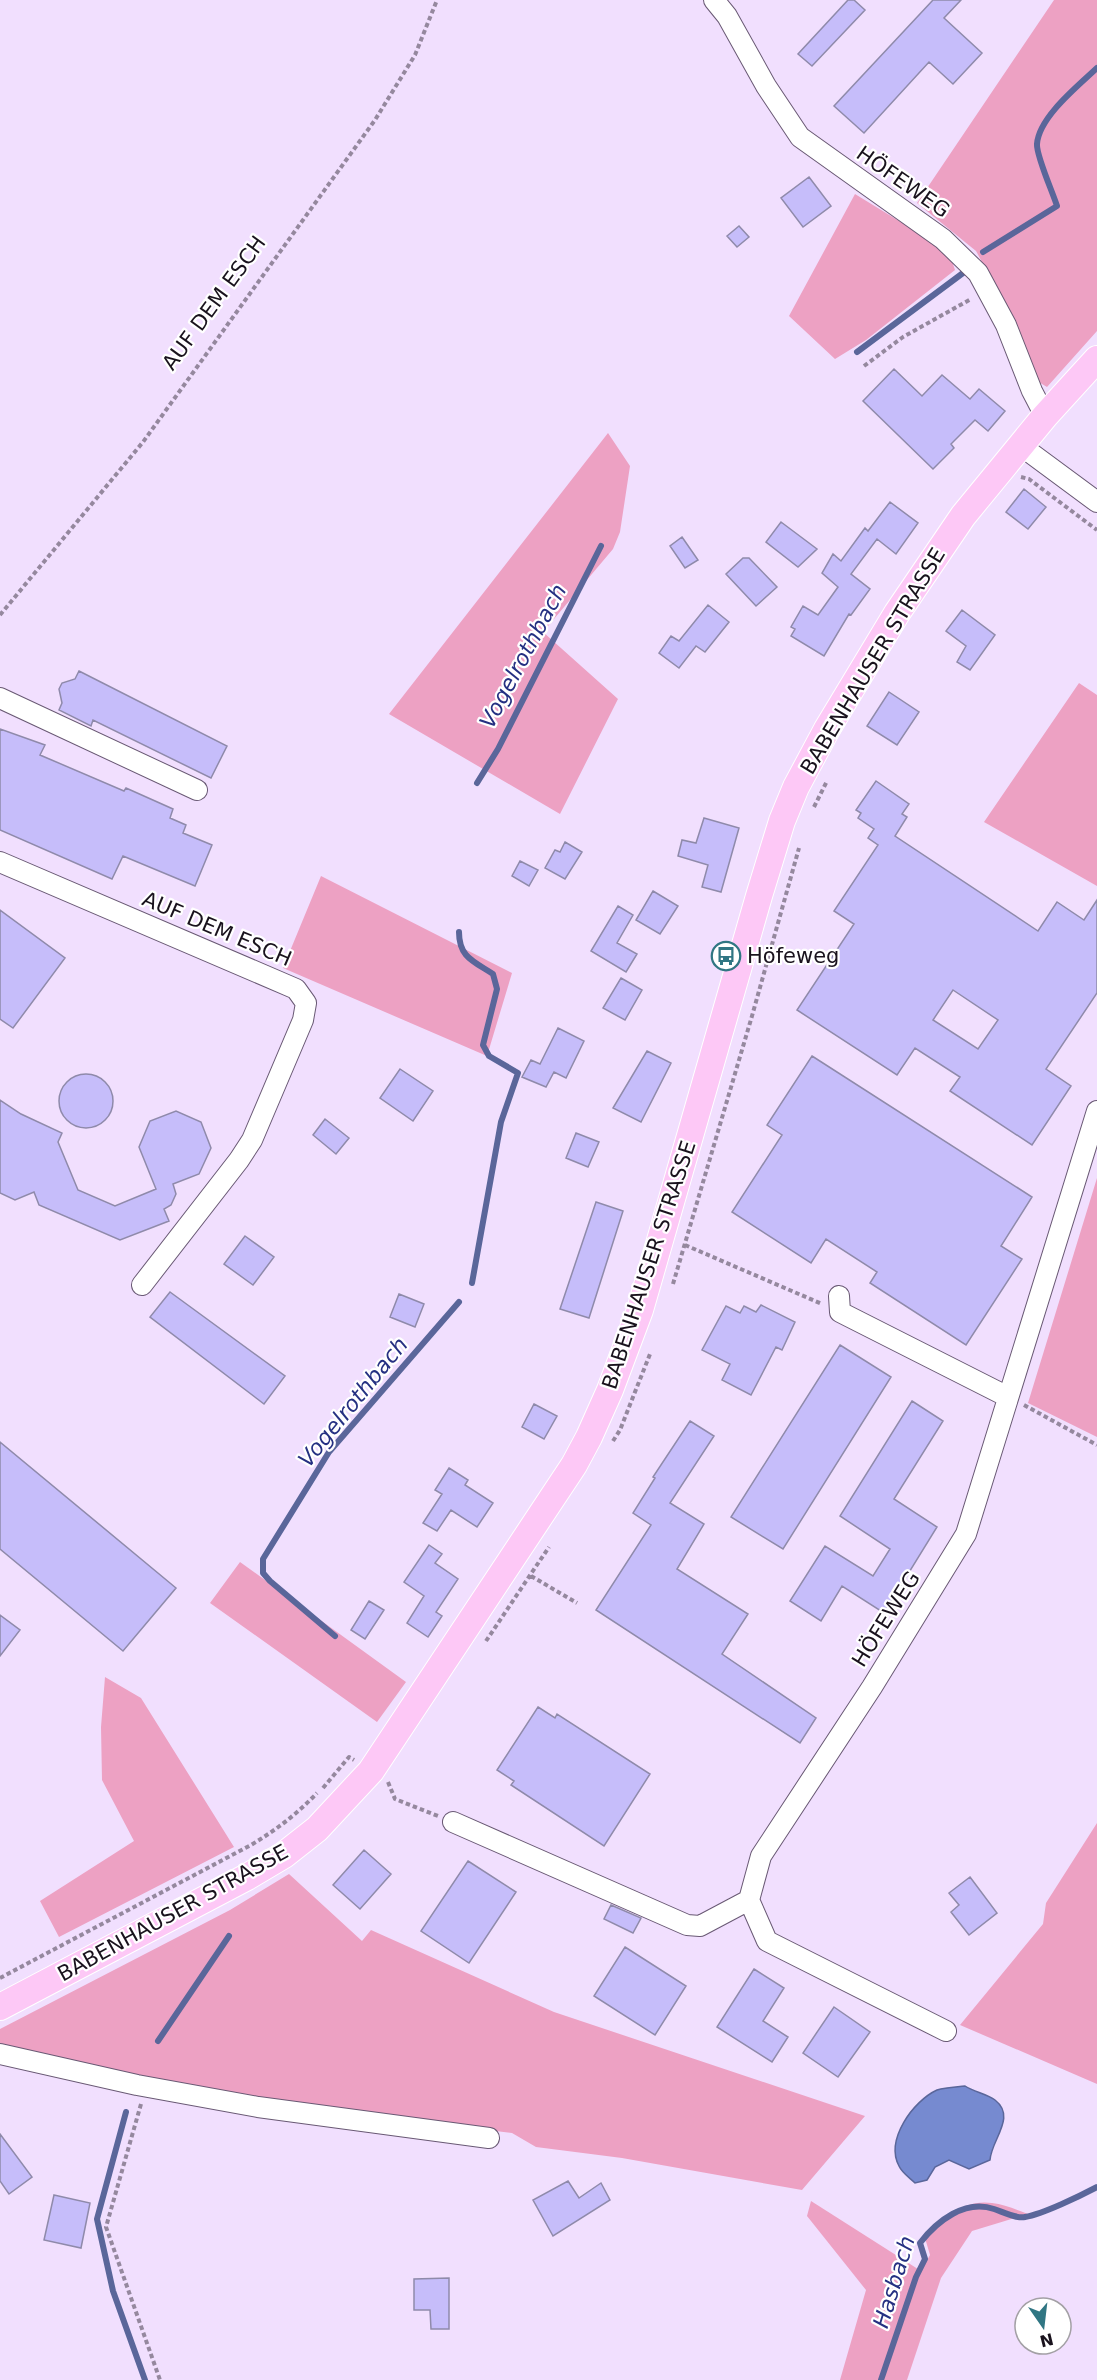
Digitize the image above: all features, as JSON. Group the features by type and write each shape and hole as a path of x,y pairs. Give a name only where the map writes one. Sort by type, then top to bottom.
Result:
{"main road":[{"name":"BABENHAUSER STRASSE","path":"0,2007 247,1877 284,1855 317,1829 371,1771 556,1494 589,1437 610,1390 640,1310 759,896 782,821 796,787 826,729 903,604 963,516 1020,445 1097,359"}],"street":[{"name":"HÖFEWEG","path":"714,0 727,16 766,86 800,137 943,239 978,273 1006,325 1032,391 1045,416"},
{"path":"1020,445 1097,502"},
{"path":"0,698 197,790"},
{"name":"AUF DEM ESCH","path":"0,862 296,989 306,1003 303,1020 252,1140 142,1285"},
{"name":"HÖFEWEG","path":"749,1900 761,1856 872,1687 966,1534 1097,1111"},
{"path":"840,1304 1008,1397"},
{"path":"453,1822 687,1925 700,1926 749,1900 767,1941 946,2031"},
{"path":"0,2054 146,2086 258,2107 489,2138"}],"path":[{"name":"AUF DEM ESCH","path":"0,615 143,442 375,120 415,55 437,0"},
{"path":"864,366 928,321 988,291"},
{"path":"1015,476 1029,479 1097,530"},
{"path":"685,1245 840,1304"},
{"path":"1008,1397 1097,1444"},
{"path":"531,1576 577,1603"},
{"path":"0,1978 274,1830 301,1810 349,1757"},
{"path":"389,1782 395,1799 453,1822"},
{"path":"146,2086 106,2227 160,2380"}],"shaded area":[{"path":"1054,0 1097,0 1097,331 1047,387 1037,381 1017,326 976,251 917,203"},
{"path":"855,194 935,243 951,258 955,270 866,340 835,359 789,316"},
{"path":"608,433 630,466 620,532 613,549 543,632 618,699 560,814 389,714"},
{"path":"1079,683 1097,695 1097,886 984,822"},
{"path":"321,876 512,973 487,1056 283,968"},
{"path":"1097,1178 1097,1437 1028,1403"},
{"path":"240,1562 406,1682 377,1722 210,1603"},
{"path":"105,1677 141,1698 234,1847 59,1937 40,1901 134,1841 102,1780 101,1727"},
{"path":"1097,1823 1097,2084 960,2025 1043,1924 1046,1903"},
{"path":"289,1874 362,1941 371,1930 554,2012 865,2116 802,2190 622,2158 536,2147 512,2133 261,2103 0,2049 0,2029 230,1910"},
{"path":"811,2201 921,2271 930,2255 925,2238 946,2217 963,2207 992,2203 1028,2214 972,2231 941,2278 907,2380 840,2380 866,2290 807,2216"}],"water":[{"path":"965,2086 995,2100 1004,2114 990,2160 969,2169 949,2160 935,2167 927,2180 915,2183 900,2169 896,2156 896,2145 904,2122 928,2095 940,2089"}],"building":[{"path":"848,0 854,0 865,10 812,66 798,54"},
{"path":"933,0 961,0 944,18 982,53 953,84 929,62 864,133 834,106"},
{"path":"809,177 831,206 803,227 781,198"},
{"path":"739,226 749,237 737,247 727,236"},
{"path":"894,369 922,396 942,375 970,399 979,389 1005,411 988,431 975,420 951,444 954,448 933,469 863,401"},
{"path":"1024,489 1046,507 1028,529 1006,512"},
{"path":"890,502 918,523 896,554 877,539 851,574 870,589 851,615 849,614 824,656 791,636 795,629 791,627 803,606 818,615 838,587 822,573 833,554 841,561 865,528 868,531"},
{"path":"781,522 817,549 798,567 766,542"},
{"path":"682,537 698,560 685,568 670,546"},
{"path":"743,558 749,558 777,587 756,606 726,574"},
{"path":"708,605 729,622 705,652 696,646 679,668 659,653 671,636 679,641"},
{"path":"962,610 995,635 970,670 957,662 966,646 946,631"},
{"path":"79,671 227,746 211,778 93,720 91,726 59,710 62,703 59,689 62,683 75,679"},
{"path":"889,692 919,712 897,745 867,726"},
{"path":"0,729 45,745 40,755 173,809 170,818 186,825 183,833 212,845 195,886 123,856 112,879 0,830"},
{"path":"876,781 909,804 902,814 907,817 895,836 1038,931 1057,902 1084,920 1097,900 1097,993 1046,1069 1071,1086 1032,1145 950,1091 960,1077 915,1048 897,1075 797,1010 854,924 834,911 878,845 868,838 874,829 858,818 861,813 856,810","holes":["953,990 998,1020 978,1049 933,1020"]},
{"path":"704,818 739,828 721,892 702,887 708,865 678,856 682,840 696,843"},
{"path":"565,842 582,852 565,879 545,868 555,850 560,852"},
{"path":"520,861 538,870 529,886 512,876"},
{"path":"653,891 678,906 660,934 636,920"},
{"path":"618,906 633,915 617,943 637,954 626,972 591,951"},
{"path":"0,910 65,958 13,1028 0,1019"},
{"path":"621,978 642,990 625,1020 603,1008"},
{"path":"558,1028 584,1041 566,1078 554,1072 546,1087 522,1077 531,1060 540,1064"},
{"path":"647,1051 671,1063 641,1122 613,1108"},
{"path":"812,1056 1032,1197 1001,1246 1022,1259 966,1345 870,1283 877,1272 826,1239 811,1263 732,1212 782,1135 767,1125"},
{"path":"400,1069 433,1091 413,1121 380,1098"},
{"path":"81,1074 91,1074 101,1078 109,1086 113,1101 109,1116 101,1124 91,1128 81,1128 71,1124 63,1116 59,1106 59,1096 63,1086 71,1078"},
{"path":"0,1100 21,1114 62,1133 58,1142 78,1190 115,1206 156,1189 139,1147 150,1121 176,1111 201,1122 211,1148 199,1174 173,1184 176,1194 171,1205 164,1209 169,1221 120,1240 39,1205 34,1192 15,1200 0,1193"},
{"path":"325,1119 349,1138 336,1154 313,1135"},
{"path":"576,1133 599,1142 588,1167 566,1158"},
{"path":"596,1202 623,1211 589,1318 560,1309"},
{"path":"245,1236 274,1257 253,1285 224,1264"},
{"path":"170,1292 285,1376 264,1404 150,1317"},
{"path":"399,1294 424,1304 415,1327 390,1317"},
{"path":"761,1305 795,1322 782,1350 776,1347 751,1395 722,1380 730,1364 702,1350 726,1306 740,1313 744,1306 756,1312"},
{"path":"840,1345 891,1377 783,1549 731,1517"},
{"path":"912,1401 943,1421 894,1499 937,1527 884,1613 842,1586 821,1621 790,1601 825,1546 873,1576 890,1549 840,1516"},
{"path":"534,1404 557,1416 544,1439 522,1427"},
{"path":"690,1421 714,1436 670,1503 704,1524 677,1569 748,1614 722,1654 816,1718 800,1743 596,1610 651,1525 633,1513 655,1478 653,1477"},
{"path":"0,1442 176,1588 123,1651 0,1549"},
{"path":"449,1468 468,1480 465,1485 493,1503 477,1527 451,1510 437,1531 423,1523 442,1494 435,1490"},
{"path":"429,1545 442,1554 435,1563 458,1579 436,1612 442,1616 428,1637 407,1623 424,1596 404,1582"},
{"path":"369,1601 384,1610 365,1639 351,1630"},
{"path":"0,1615 20,1630 0,1656"},
{"path":"538,1707 555,1718 557,1714 650,1774 604,1846 511,1785 514,1781 497,1770"},
{"path":"364,1850 391,1874 360,1909 333,1885"},
{"path":"468,1861 516,1892 469,1963 421,1931"},
{"path":"970,1877 997,1913 969,1935 951,1912 959,1905 949,1893"},
{"path":"611,1905 641,1918 633,1933 604,1919"},
{"path":"625,1947 686,1986 655,2035 594,1996"},
{"path":"754,1969 784,1988 763,2021 788,2037 772,2062 717,2027"},
{"path":"834,2007 870,2032 838,2077 803,2053"},
{"path":"0,2134 32,2177 9,2194 0,2181"},
{"path":"568,2181 579,2198 601,2183 610,2200 553,2236 533,2200"},
{"path":"54,2195 90,2203 81,2248 44,2240"},
{"path":"449,2278 449,2329 431,2329 430,2310 414,2310 414,2279"}],"waterway":[{"name":"Vogelrothbach","path":"983,252 1057,206 1037,149 1039,134 1052,113 1097,68"},
{"name":"Vogelrothbach","path":"857,352 963,273"},
{"name":"Vogelrothbach","path":"477,783 498,749 601,546"},
{"name":"Vogelrothbach","path":"459,932 464,953 473,962 493,974 497,989 483,1045 489,1056 518,1073 501,1122 472,1283"},
{"name":"Vogelrothbach","path":"335,1636 270,1581 263,1573 263,1559 329,1452 459,1302"},
{"name":"Vogelrothbach","path":"158,2041 229,1936"},
{"name":"Vogelrothbach","path":"126,2112 97,2219 113,2291 145,2380"},
{"name":"Hasbach","path":"881,2380 916,2277 925,2259 920,2243 935,2227 953,2214 973,2207 994,2209 1010,2215 1025,2217 1061,2204 1097,2187"}],"place":[{"name":"Höfeweg","path":"726,956"}]}
